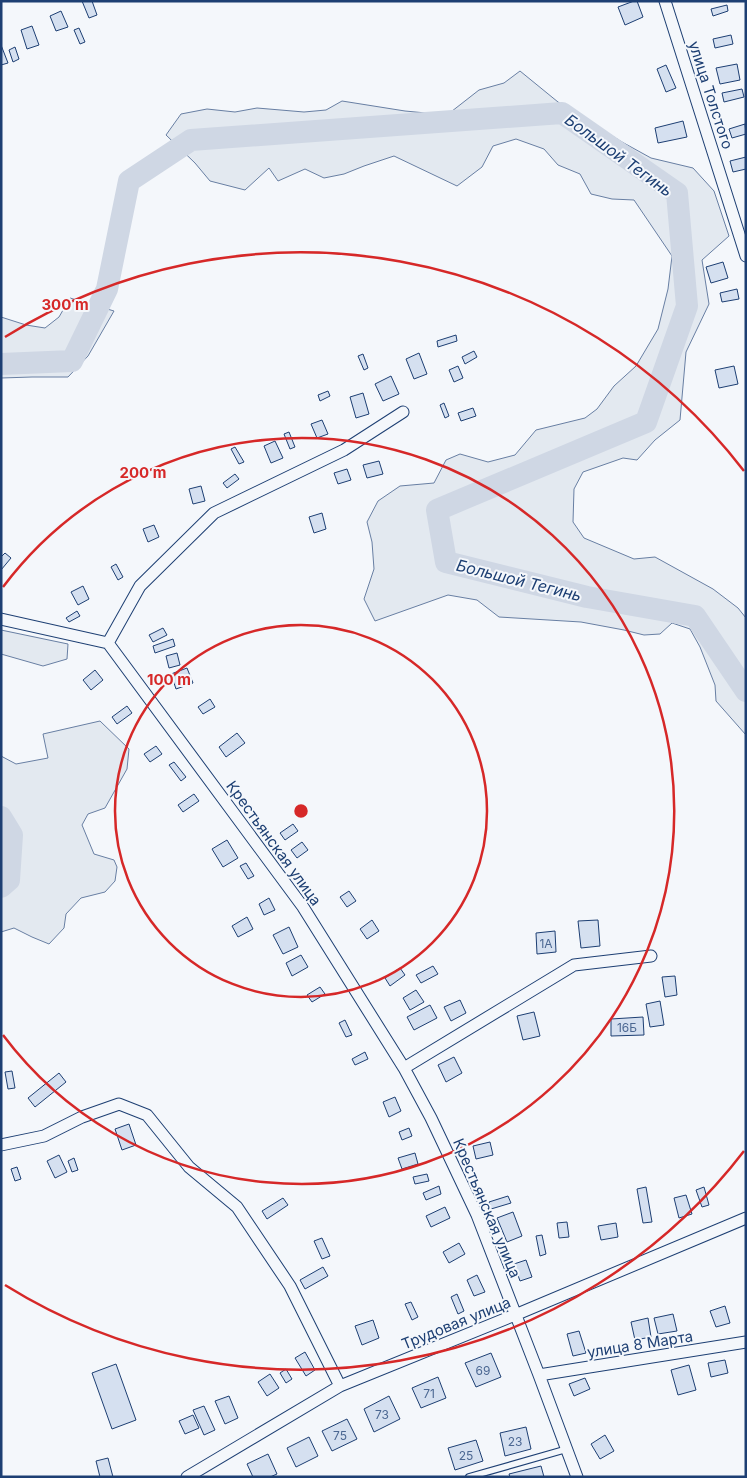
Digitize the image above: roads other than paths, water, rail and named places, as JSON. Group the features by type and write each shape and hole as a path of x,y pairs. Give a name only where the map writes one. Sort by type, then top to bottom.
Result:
{"street":[{"name":"улица Толстого","path":"665,1 746,256"},
{"path":"1,619 108,643 140,586 214,513 344,450 403,412"},
{"name":"Крестьянская улица","path":"108,643 303,907 404,1068 431,1118 477,1215 576,1477"},
{"path":"404,1068 574,965 651,956"},
{"path":"1,1145 44,1136 82,1117 119,1104 147,1115 189,1168 237,1207 290,1286 340,1386"},
{"name":"Трудовая улица","path":"188,1477 340,1386 746,1218"},
{"name":"улица 8 Марта","path":"539,1375 746,1342"}],"lane":[{"path":"469,1477 566,1449"}],"waterway":[{"name":"Большой Тегинь","path":"1,364 72,361 107,289 129,181 191,140 562,113 677,193 687,306 646,422 437,510 446,562 587,597 695,616 746,691"},
{"name":"Большой Тегинь","path":"1,817 12,835 9,880 1,887"}]}
